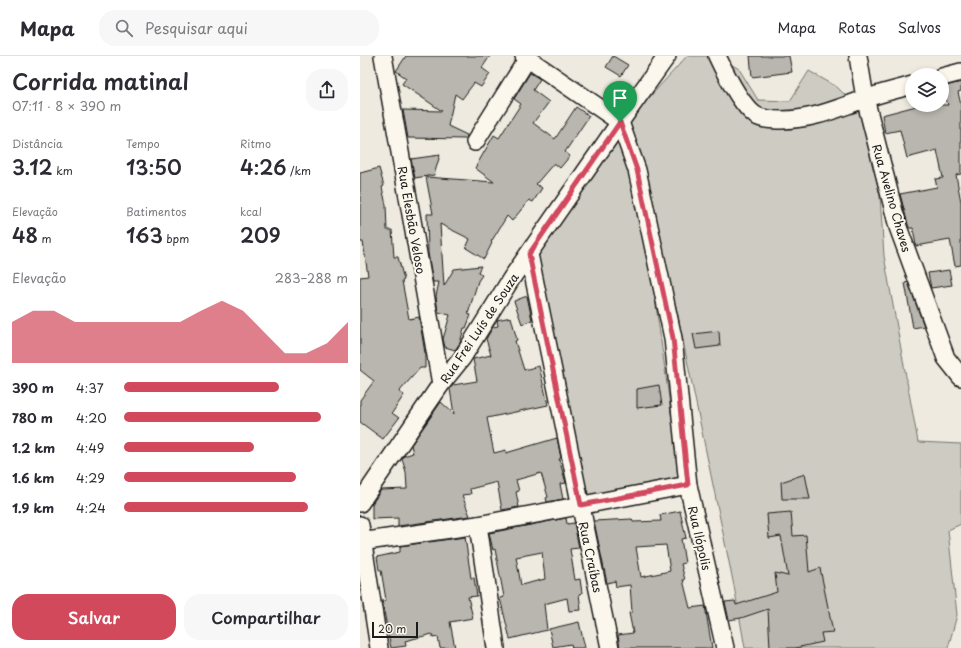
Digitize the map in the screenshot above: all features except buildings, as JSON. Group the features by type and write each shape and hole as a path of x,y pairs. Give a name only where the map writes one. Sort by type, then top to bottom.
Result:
{"street":[{"name":"Rua Elesbão Veloso","path":"383,56 441,384"},
{"name":"Rua Frei Luís de Souza","path":"360,503 441,384 470,345 529,254 667,56"},
{"path":"717,56 726,75 746,105 754,115 760,118 777,120 798,119 815,116 840,109 865,98 905,87"},
{"name":"Rua Avelino Chaves","path":"858,56 865,98 898,228 946,358 961,377"},
{"path":"475,142 527,57 620,122"},
{"path":"949,75 961,72"},
{"name":"Rua Ilópolis","path":"620,122 637,170 673,338 688,485 725,648"},
{"name":"Rua Craíbas","path":"529,254 610,648"},
{"path":"379,648 361,536 478,525 688,485"},
{"path":"478,525 496,648"}],"shaded area":[{"path":"687,56 717,56 739,69 758,100 790,101 809,71 837,87 862,112 880,196 884,256 918,442 961,444 961,524 948,530 957,615 948,648 745,648 734,586 676,307 627,122"},
{"path":"617,134 637,170 680,477 584,496 535,258"}],"route":[{"path":"620,122 637,170 673,338 688,485 581,505 529,254 620,122"}]}
